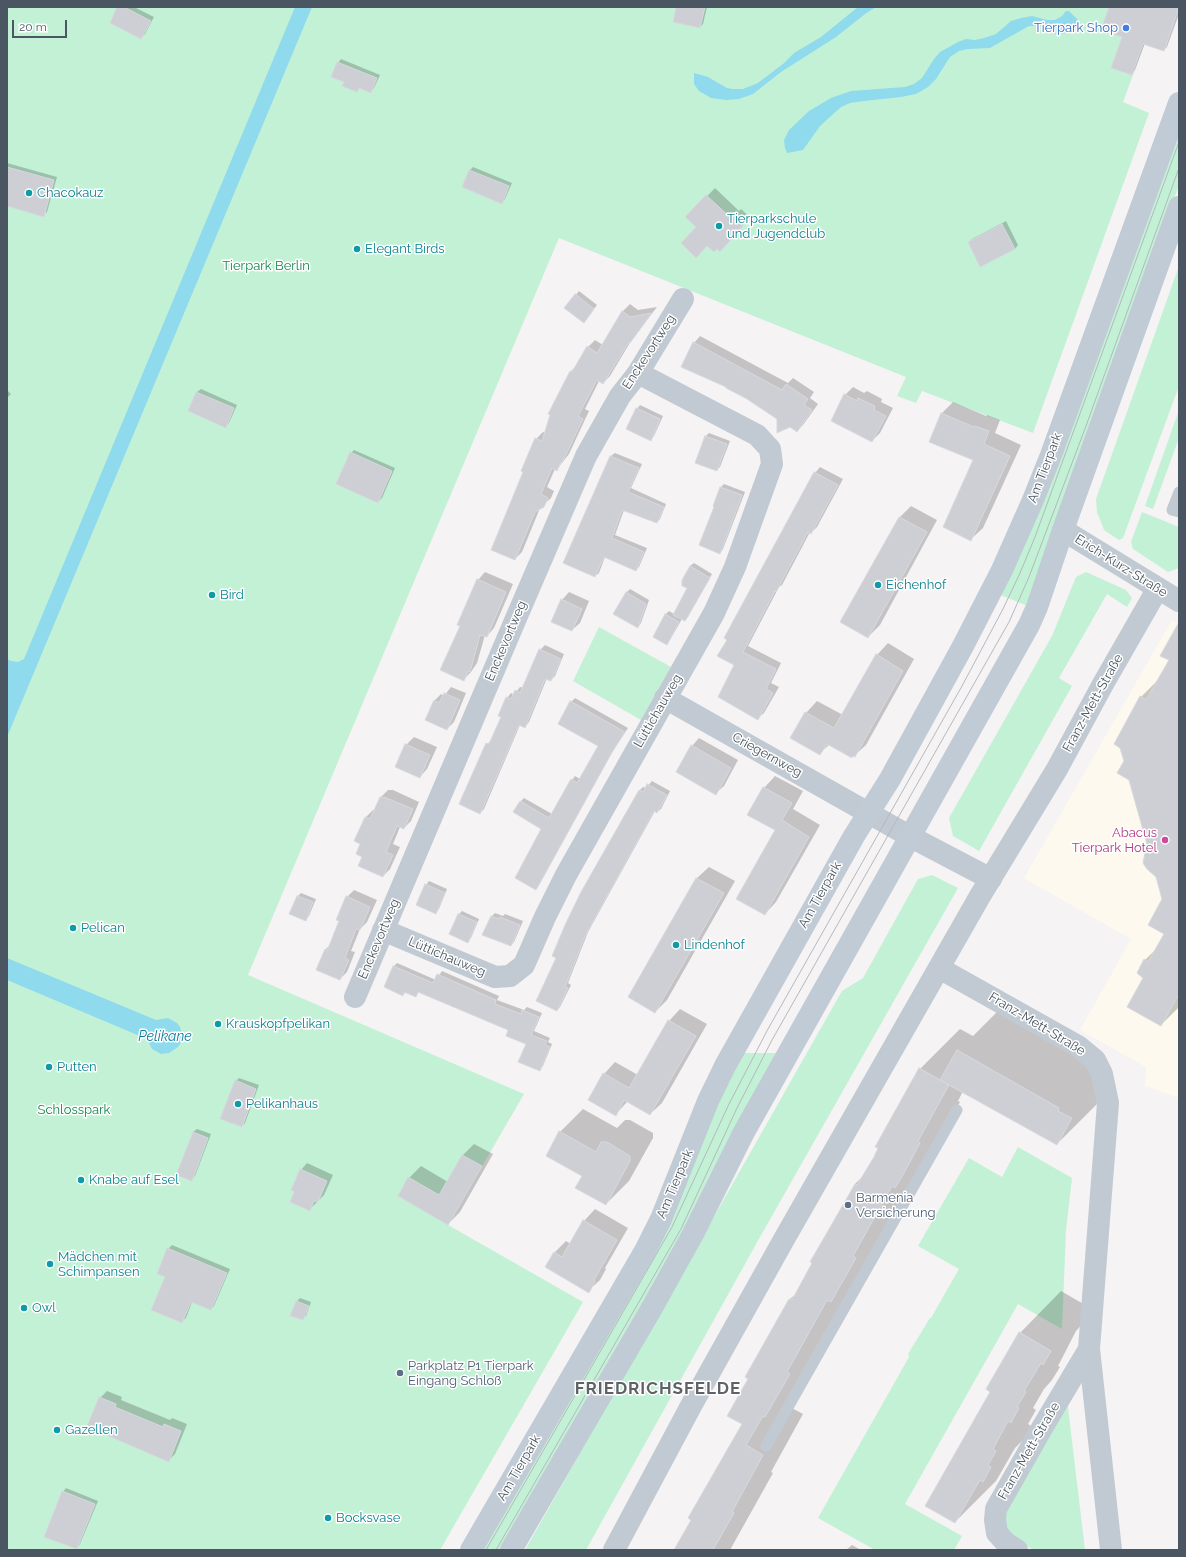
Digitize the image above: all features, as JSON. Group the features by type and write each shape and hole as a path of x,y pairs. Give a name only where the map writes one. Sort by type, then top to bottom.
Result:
{"main road":[{"name":"Am Tierpark","path":"471,1550 646,1249 662,1219 708,1101 724,1066 868,812 890,779 963,646 1002,570 1051,455 1179,103"},
{"path":"511,1550 693,1234 744,1132 1029,625 1037,607 1063,530 1179,208"}],"street":[{"name":"Enckevortweg","path":"355,997 586,456 620,396 638,373 683,299"},
{"name":"Lüttichauweg","path":"383,930 495,978 510,976 524,965 566,874 714,613 735,567 772,464 770,449 757,436 638,373"},
{"name":"Erich-Kurz-Straße","path":"1063,530 1179,602"},
{"name":"Franz-Mett-Straße","path":"1111,1550 1089,1349 1108,1102 1102,1074 1095,1060 1078,1046 939,968 1057,769 1103,684 1158,588"},
{"name":"Criegernweg","path":"665,698 868,812"},
{"path":"868,812 910,837 991,879"},
{"path":"614,1550 692,1404 939,968"},
{"name":"Franz-Mett-Straße","path":"1017,1550 1006,1543 997,1533 995,1520 996,1509 1089,1349"}],"lane":[{"path":"1179,492 1172,510 1179,512"},
{"path":"766,1446 957,1110"}],"shaded area":[{"path":"1172,620 1179,625 1179,1098 1145,1086 1146,1067 1080,1030 1131,939 1024,878"}],"green space":[{"name":"Tierpark Berlin","path":"7,7 1158,7 1123,102 1149,113 1033,433 922,391 916,403 897,396 906,377 559,238 248,975 524,1094 448,1225 583,1302 440,1550 7,1550"},
{"path":"1179,126 1179,185 1028,606 998,594"},
{"path":"1179,266 1179,386 1123,538 1119,540 1104,530 1097,512 1096,499"},
{"path":"1179,410 1179,438 1153,509 1145,506"},
{"path":"1142,512 1179,527 1179,568 1168,572 1133,549 1131,542"},
{"path":"1086,572 1126,590 1132,598 1127,607 1107,594 1059,678 1072,686 979,851 953,836 949,818 1052,636 1076,577"},
{"path":"599,627 671,667 641,720 573,681"},
{"path":"932,875 958,888 760,1237 586,1550 525,1550 842,991 863,978 918,879"},
{"path":"740,1053 780,1053 690,1229 503,1550 481,1550 719,1100"},
{"path":"1018,1147 1072,1178 1066,1230 1062,1329 1018,1304 905,1504 962,1536 954,1550 875,1550 818,1518 909,1357 908,1354 931,1318 959,1269 918,1246 969,1158 1002,1177"},
{"path":"1067,1399 1085,1550 1034,1550 1014,1539 1004,1524 1007,1508"}],"water":[{"path":"295,7 312,7 7,737 7,659 18,662 24,659"},
{"path":"858,7 876,7 836,37 781,72 753,94 739,99 726,100 711,98 699,91 694,84 694,73 708,77 727,88 733,89 743,89 758,83 783,64 794,53 821,37"},
{"path":"1066,11 1069,11 1078,20 1077,27 1072,32 1054,34 1041,26 1029,26 990,48 959,51 950,57 936,79 928,87 916,94 850,103 841,107 820,126 803,150 787,153 784,140 789,130 809,111 831,98 851,91 905,87 914,84 922,78 940,52 958,42 966,39 975,40 996,34 1011,21 1021,18 1032,16 1047,20 1055,20 1062,16"},
{"name":"Pelikane","path":"7,958 156,1020 168,1018 177,1023 180,1027 182,1041 178,1047 169,1053 161,1054 152,1049 147,1039 7,980"}],"building":[{"path":"117,7 124,7 151,21 141,39 110,23"},
{"path":"676,7 705,7 700,28 673,22"},
{"path":"1109,7 1179,7 1164,51 1143,44 1132,75 1111,68 1122,37 1101,30"},
{"path":"337,62 377,78 371,93 359,88 357,92 342,86 344,82 331,77"},
{"name":"Chacokauz","path":"7,167 54,180 44,217 7,206"},
{"path":"469,170 509,186 502,204 462,187"},
{"name":"Tierparkschule und Jugendclub","path":"706,195 731,218 733,216 743,226 720,252 717,249 714,252 707,246 696,258 681,243 696,227 685,217"},
{"path":"1002,224 1015,249 980,267 968,242"},
{"path":"575,294 594,309 584,323 564,308"},
{"path":"622,311 630,317 652,313 630,343 629,342 603,384 597,380 578,416 583,419 562,463 561,462 557,471 552,468 541,494 548,498 544,507 535,512 515,560 491,550 523,472 521,471 535,438 542,441 550,415 548,414 570,371 572,372 587,346 597,353"},
{"path":"693,342 782,390 786,384 808,399 804,405 812,410 797,432 790,427 777,433 777,419 726,387 681,367"},
{"path":"196,392 234,408 226,428 188,411"},
{"path":"844,394 857,401 858,398 875,406 874,410 886,416 872,442 831,421"},
{"path":"636,408 660,419 651,441 626,429"},
{"path":"941,413 974,427 975,426 989,431 984,444 1010,456 971,541 943,527 973,460 929,442"},
{"path":"705,436 727,444 717,471 695,463"},
{"path":"350,452 392,471 378,503 336,484"},
{"path":"610,456 639,468 628,492 664,507 657,523 622,510 612,538 644,552 636,571 604,557 595,577 563,563"},
{"path":"814,472 838,485 811,534 808,532 743,652 776,669 766,689 773,693 758,720 718,697 734,665 717,656 727,640 724,638"},
{"path":"720,487 742,495 720,554 699,545"},
{"name":"Eichenhof","path":"899,517 927,532 868,638 840,622"},
{"path":"690,566 710,578 685,621 673,615 687,588 682,586 682,580"},
{"path":"477,579 506,592 487,637 480,635 470,672 468,671 464,681 440,670 460,626 457,625"},
{"path":"626,592 646,604 638,628 613,614"},
{"path":"561,599 582,609 572,631 551,622"},
{"path":"665,614 679,622 667,645 653,637"},
{"name":"Abacus Tierpark Hotel","path":"1179,622 1179,994 1161,1026 1127,1007 1143,978 1137,973 1144,959 1148,962 1164,934 1148,925 1162,899 1156,877 1143,863 1145,853 1148,848 1129,780 1117,773 1124,761 1120,748 1114,744 1140,696 1146,700 1169,660 1160,656"},
{"path":"539,649 561,659 551,681 545,679 525,728 519,725 480,814 459,804 486,743 489,744 501,717 498,716 506,697 511,699 515,690 520,693"},
{"path":"876,654 903,671 855,757 852,756 852,758 827,744 820,755 790,738 805,712 834,728"},
{"path":"444,693 460,700 447,730 425,720 434,700 439,703"},
{"path":"570,701 625,732 611,754 536,890 515,878 541,829 513,812 520,801 549,818 571,779 577,783 598,746 558,724"},
{"path":"405,744 430,755 420,778 395,767"},
{"path":"691,745 731,768 716,795 676,772"},
{"path":"647,784 667,795 657,813 654,811 585,936 565,987 568,988 557,1011 536,1001 556,958 552,956 581,892 639,790 643,792"},
{"path":"763,787 792,803 782,820 809,837 765,915 736,899 775,830 747,815"},
{"path":"380,797 384,797 413,809 404,829 397,826 386,852 393,855 383,877 358,866 362,857 356,854 360,844 354,841 365,817 370,819"},
{"name":"Lindenhof","path":"696,878 724,893 655,1013 628,997"},
{"path":"425,884 445,893 436,914 416,905"},
{"path":"297,896 313,902 306,921 289,914"},
{"path":"346,896 370,907 360,930 356,929 345,958 349,960 340,980 316,970 325,949 327,951 339,921 336,920"},
{"path":"458,914 477,922 468,943 449,934"},
{"path":"491,916 499,919 500,917 520,925 511,946 482,935"},
{"path":"393,966 433,983 437,974 496,1000 495,1004 521,1014 522,1010 539,1017 531,1035 547,1041 545,1045 550,1047 540,1071 518,1062 526,1044 506,1036 508,1030 418,992 416,997 404,992 403,996 384,987"},
{"path":"668,1020 696,1036 650,1115 624,1100 616,1116 588,1100 603,1073 629,1088"},
{"path":"957,1050 1059,1108 1058,1111 1072,1118 1057,1145 940,1080"},
{"path":"919,1068 949,1085 918,1141 920,1143 904,1173 895,1188 892,1186 853,1256 856,1258 831,1302 827,1300 787,1372 790,1374 765,1417 763,1416 746,1445 763,1455 732,1512 734,1513 713,1550 674,1550 691,1520 688,1518 742,1424 727,1416 748,1379 745,1377 789,1299 792,1300 812,1263 810,1262 855,1184 857,1185 874,1157 878,1148 875,1147"},
{"name":"Pelikanhaus","path":"235,1080 256,1089 242,1127 220,1119"},
{"path":"559,1131 596,1152 601,1142 607,1142 630,1156 630,1161 606,1205 575,1188 582,1176 546,1156"},
{"path":"193,1132 208,1138 192,1181 176,1175"},
{"path":"462,1155 482,1166 448,1225 398,1196 408,1177 439,1195"},
{"path":"300,1169 327,1181 318,1202 314,1201 310,1211 290,1202 294,1192 291,1190"},
{"path":"583,1220 617,1240 594,1280 595,1281 589,1293 545,1267 554,1252 562,1257"},
{"path":"167,1248 227,1273 211,1310 191,1302 182,1323 151,1310 165,1277 157,1274"},
{"path":"296,1301 309,1306 303,1320 290,1316"},
{"path":"1019,1332 1051,1351 1043,1365 1041,1363 1024,1391 1026,1392 1017,1407 1019,1408 1011,1423 1008,1421 993,1449 996,1451 988,1465 991,1467 983,1482 980,1480 955,1523 925,1506 990,1392 986,1389"},
{"path":"99,1397 116,1404 115,1407 163,1427 164,1424 181,1431 169,1462 104,1434 86,1429"},
{"path":"62,1491 95,1504 77,1549 44,1537"}],"tram line":[{"path":"486,1550 672,1227 729,1104 768,1029 962,686 1003,609 1035,537 1179,142"},
{"path":"496,1550 681,1229 737,1108 772,1040 1009,622 1029,577 1086,426 1179,168"}],"place":[{"name":"Tierpark Shop","path":"1126,28"},
{"name":"Chacokauz","path":"29,193"},
{"name":"Tierparkschule und Jugendclub","path":"719,226"},
{"name":"Elegant Birds","path":"357,249"},
{"name":"Eichenhof","path":"878,585"},
{"name":"Bird","path":"212,595"},
{"name":"Abacus Tierpark Hotel","path":"1165,840"},
{"name":"Pelican","path":"73,928"},
{"name":"Lindenhof","path":"676,945"},
{"name":"Krauskopfpelikan","path":"218,1024"},
{"name":"Putten","path":"49,1067"},
{"name":"Pelikanhaus","path":"238,1104"},
{"name":"Knabe auf Esel","path":"81,1180"},
{"name":"Barmenia Versicherung","path":"848,1205"},
{"name":"Mädchen mit Schimpansen","path":"50,1264"},
{"name":"Owl","path":"24,1308"},
{"name":"Parkplatz P1 Tierpark Eingang Schloß","path":"400,1373"},
{"name":"Gazellen","path":"57,1430"},
{"name":"Bocksvase","path":"328,1518"}],"district":[{"name":"FRIEDRICHSFELDE","path":"658,1389"}],"park label":[{"name":"Schlosspark","path":"74,1110"}]}
